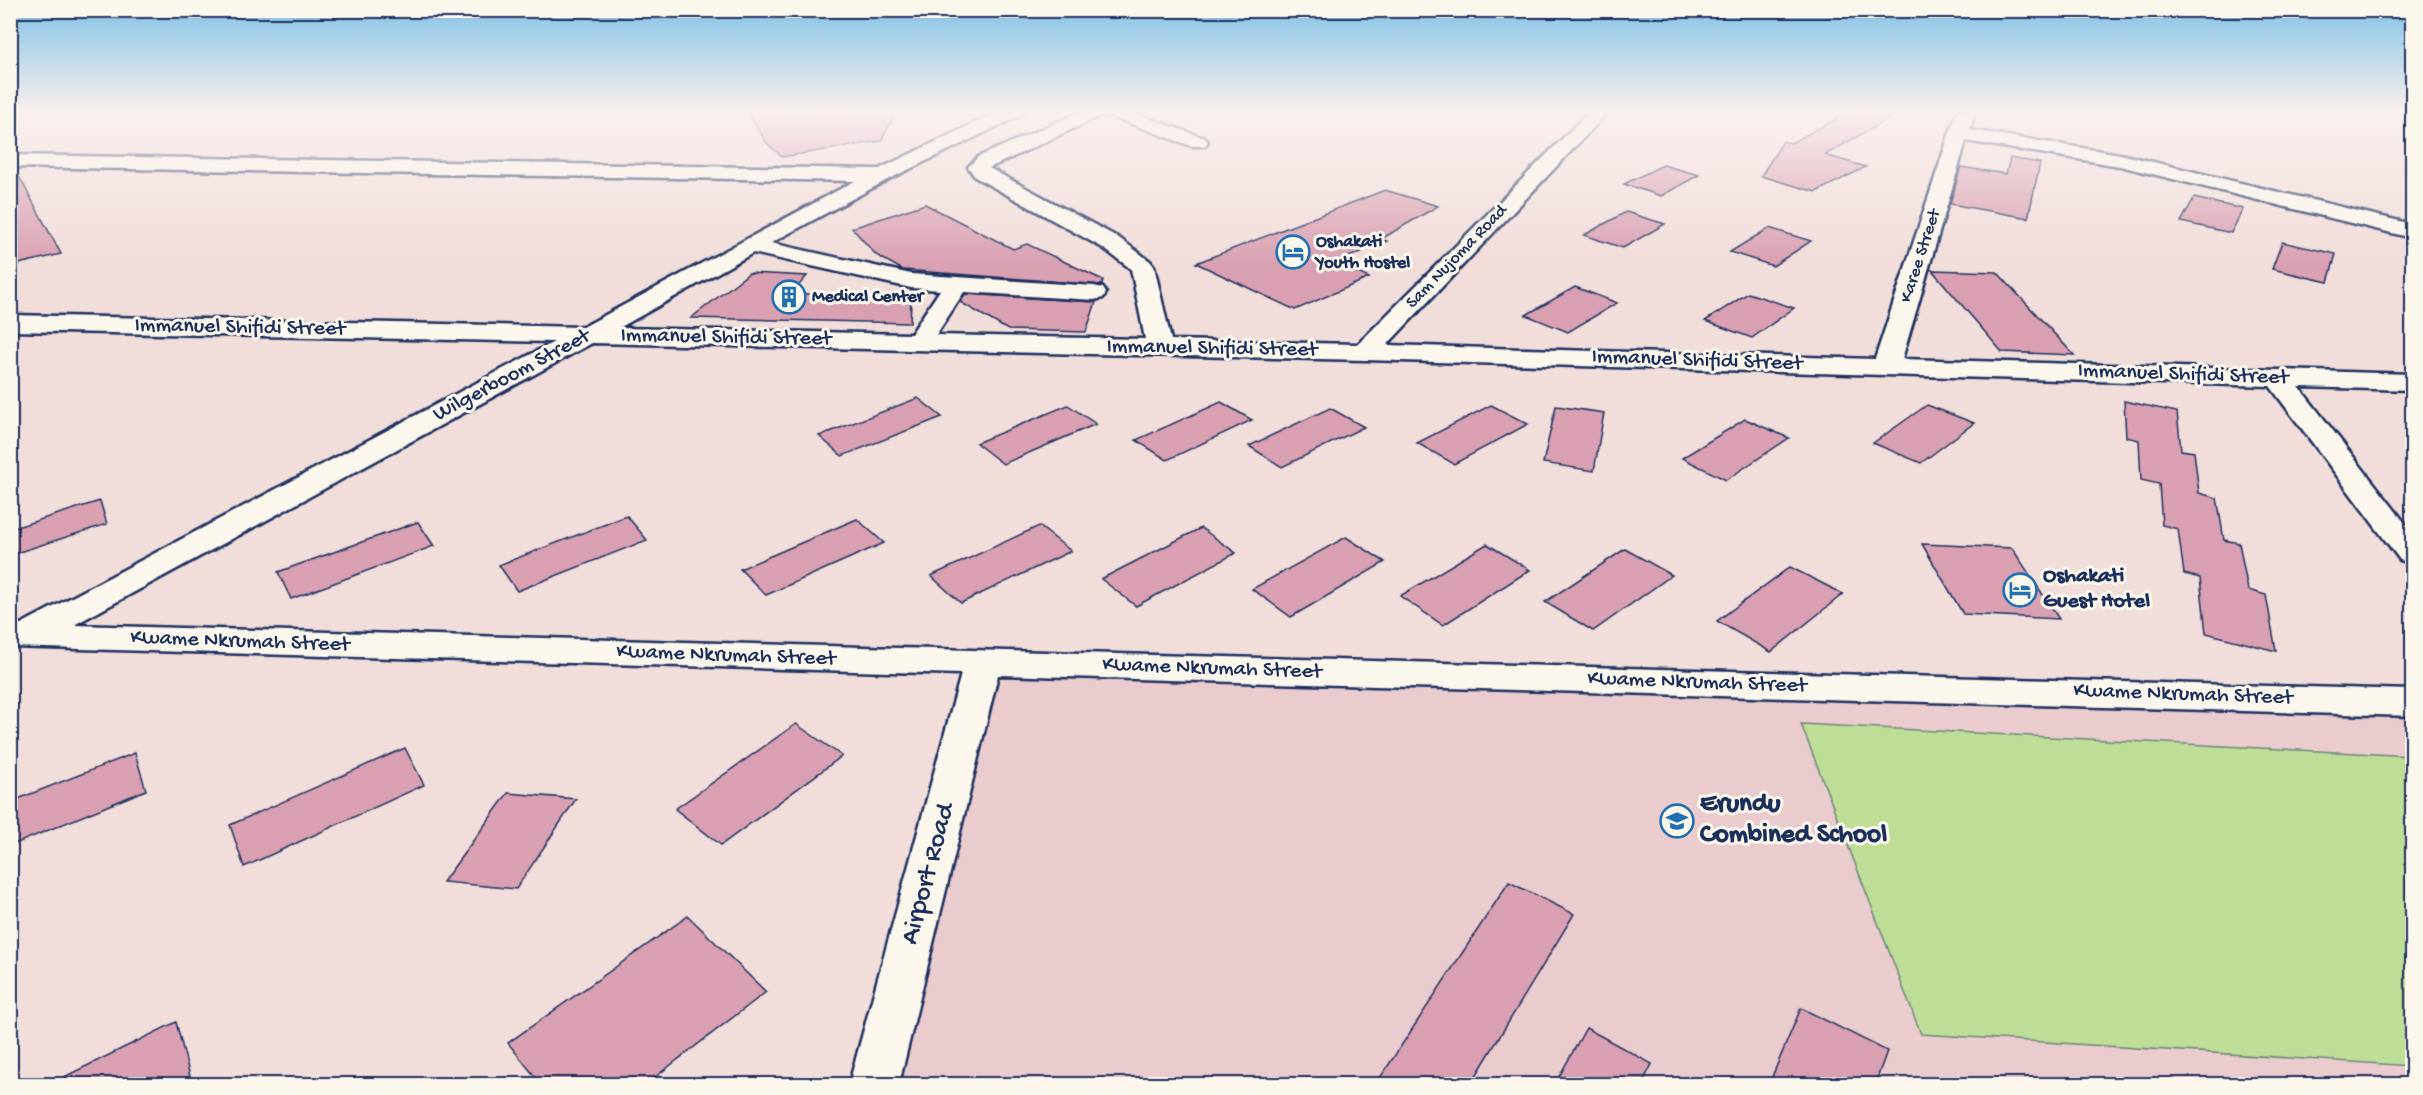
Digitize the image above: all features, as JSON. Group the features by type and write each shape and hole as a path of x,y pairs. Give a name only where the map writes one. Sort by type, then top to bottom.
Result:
{"street":[{"path":"132,162 882,175"},
{"name":"Wilgerboom Street","path":"16,638 909,162"},
{"path":"986,162 978,167 982,173 1111,243 1142,266 1160,348"},
{"name":"Sam Nujoma Road","path":"1365,352 1550,162"},
{"name":"Karee Street","path":"1886,367 1951,162"},
{"path":"2129,162 2412,231"},
{"path":"750,245 911,281 1094,294"},
{"path":"918,343 956,285"},
{"name":"Immanuel Shifidi Street","path":"10,323 1365,352 2412,382"},
{"path":"2278,378 2412,553"},
{"name":"Kwame Nkrumah Street","path":"16,638 2006,690 2412,703"},
{"name":"Airport Road","path":"874,1084 983,663"}],"shaded area":[{"name":"Erundu Combined School","path":"983,663 2412,704 2412,1084 874,1084"}],"green space":[{"path":"1801,724 2412,756 2412,1066 1921,1034"}],"building":[{"path":"1770,162 1849,162 1866,167 1816,192 1761,176"},
{"path":"2009,162 2040,163 2028,218 1950,204 1961,167 2006,174"},
{"path":"1663,165 1699,175 1661,196 1624,184"},
{"path":"10,169 15,169 61,254 10,266"},
{"name":"Oshakati Youth Hostel","path":"1385,190 1438,206 1381,239 1387,241 1335,263 1369,278 1295,310 1196,263"},
{"path":"2194,198 2243,209 2231,233 2181,222"},
{"path":"925,204 1013,249 1027,244 1103,280 1102,285 903,270 876,255 852,228"},
{"path":"1626,212 1665,224 1623,248 1584,235"},
{"path":"1769,228 1811,241 1773,266 1730,252"},
{"path":"2282,242 2336,254 2328,282 2272,269"},
{"path":"1932,270 1997,272 2074,355 2002,352"},
{"name":"Medical Center","path":"749,273 807,276 792,293 911,300 910,323 691,318"},
{"path":"1575,287 1617,303 1568,332 1526,315"},
{"path":"1748,293 1794,308 1752,338 1705,321"},
{"path":"965,294 1096,302 1086,332 1008,330 960,302"},
{"path":"918,398 942,417 842,456 819,436"},
{"path":"2124,401 2177,412 2181,450 2194,452 2199,493 2217,498 2224,540 2239,543 2248,590 2266,595 2276,651 2206,633 2200,578 2184,574 2178,529 2162,525 2159,484 2141,480 2139,440 2126,437"},
{"path":"1221,402 1252,420 1167,460 1136,440"},
{"path":"1068,405 1096,424 1003,464 976,443"},
{"path":"1491,405 1528,424 1454,464 1417,443"},
{"path":"1927,405 1974,423 1921,463 1873,443"},
{"path":"1556,406 1604,413 1594,471 1543,463"},
{"path":"1330,408 1364,427 1282,467 1249,446"},
{"path":"1745,419 1789,438 1726,480 1682,458"},
{"path":"100,501 107,524 10,555 10,529"},
{"path":"627,516 647,540 517,591 499,565"},
{"path":"857,519 884,543 766,595 740,569"},
{"path":"418,522 434,546 291,599 278,572"},
{"path":"1039,526 1071,551 961,603 931,576"},
{"path":"1201,528 1236,553 1136,606 1101,579"},
{"path":"1346,537 1385,562 1291,617 1252,589"},
{"path":"1487,544 1530,570 1443,625 1400,596"},
{"path":"1922,544 2012,548 2059,619 1963,614"},
{"path":"1625,549 1672,575 1593,631 1545,602"},
{"path":"1790,567 1843,594 1771,652 1717,621"},
{"path":"796,724 842,756 721,845 675,809"},
{"path":"405,748 424,785 244,867 230,825"},
{"path":"135,753 146,790 10,846 10,802"},
{"path":"508,793 576,799 516,889 443,882"},
{"path":"1509,882 1574,914 1471,1084 1376,1084"},
{"path":"688,916 766,992 646,1084 541,1084 508,1043"},
{"path":"1801,1008 1887,1051 1875,1084 1769,1084"},
{"path":"176,1022 192,1084 50,1084"},
{"path":"1586,1028 1652,1064 1642,1084 1555,1084"}],"place":[{"name":"Oshakati Youth Hostel","path":"1293,252"},
{"name":"Medical Center","path":"789,297"},
{"name":"Oshakati Guest Hotel","path":"2020,590"},
{"name":"Erundu Combined School","path":"1677,821"}]}
